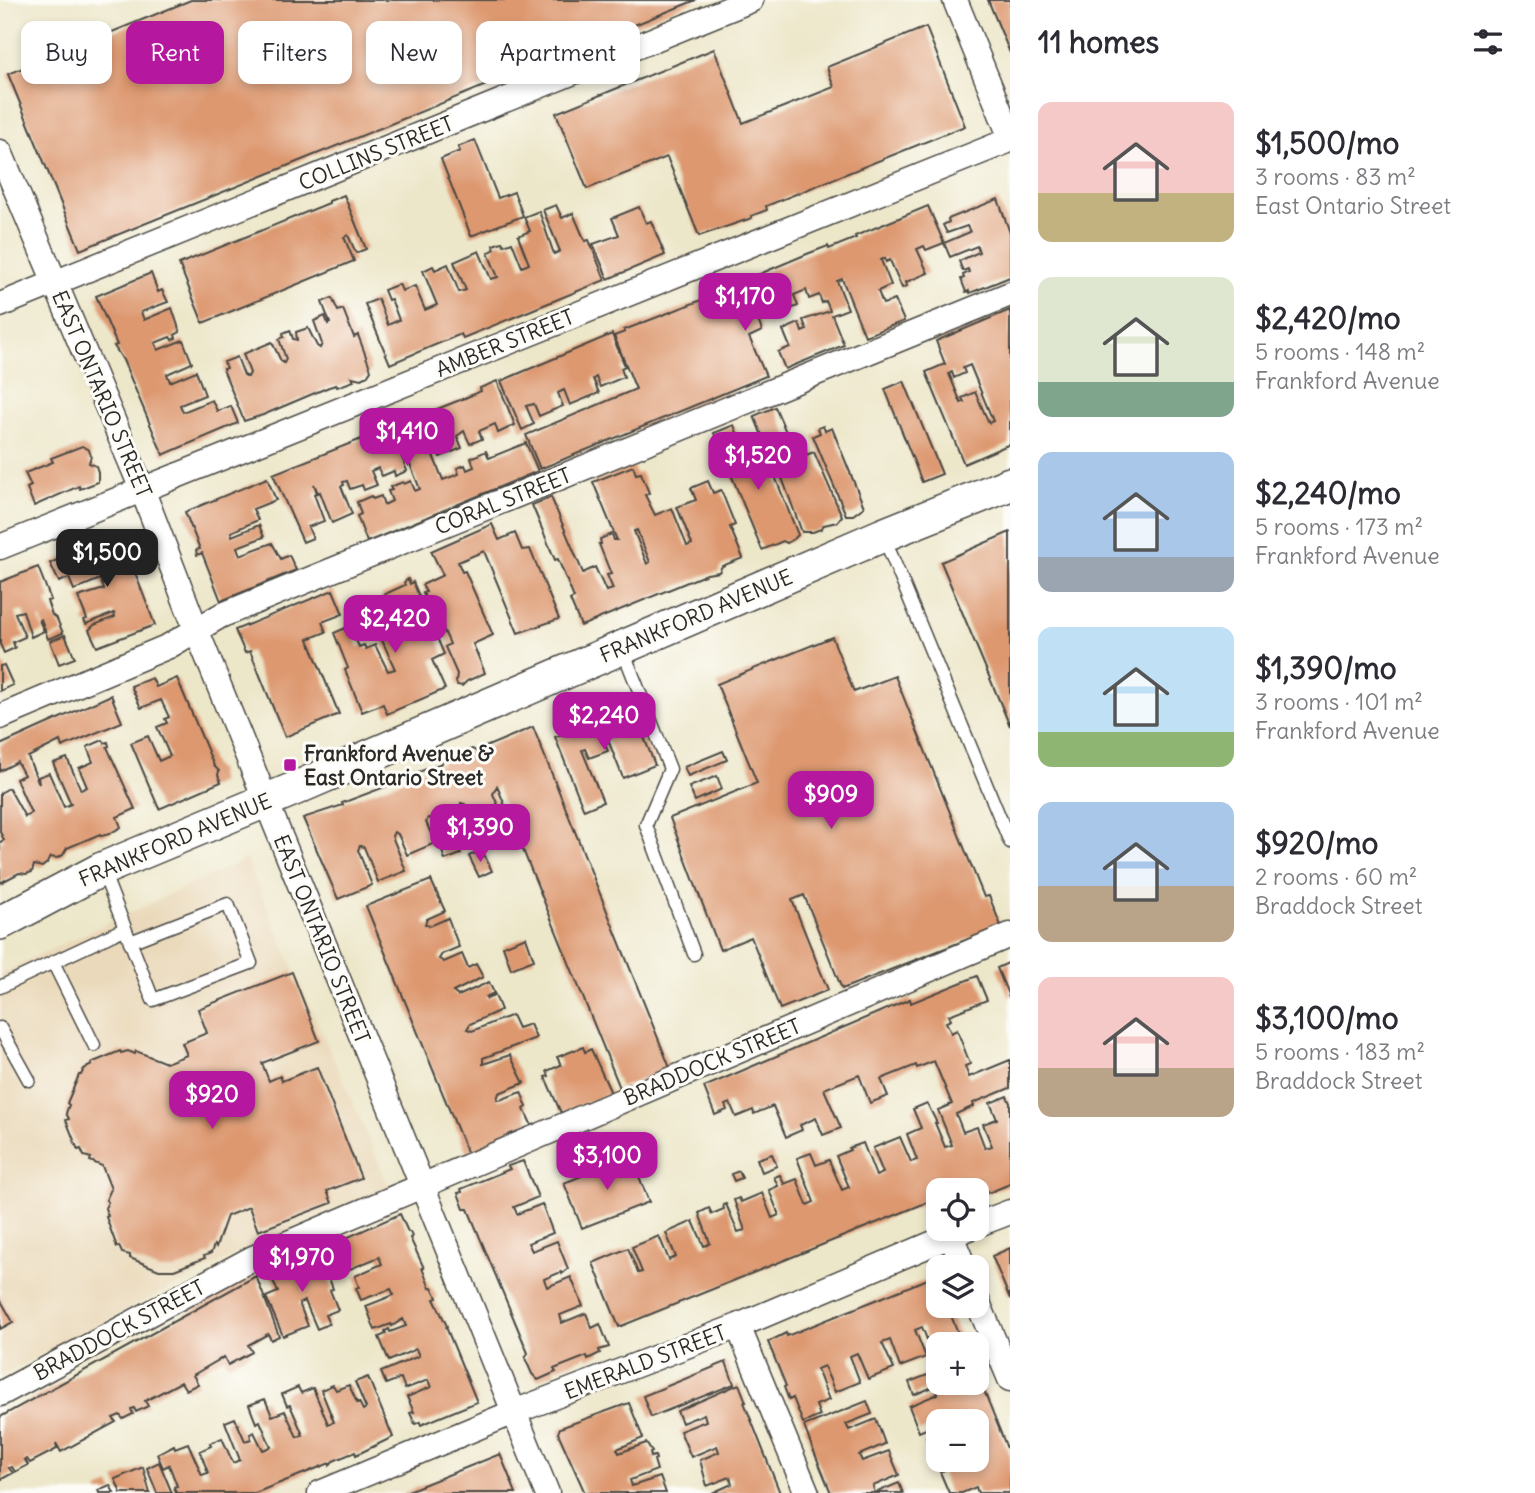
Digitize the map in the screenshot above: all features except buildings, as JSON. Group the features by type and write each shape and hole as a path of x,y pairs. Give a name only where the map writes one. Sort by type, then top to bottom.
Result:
{"main road":[{"name":"FRANKFORD AVENUE","path":"0,923 102,869 883,535 1010,484"}],"street":[{"name":"COLLINS STREET","path":"0,306 751,0"},
{"path":"955,0 1010,138"},
{"name":"AMBER STREET","path":"0,547 1010,138"},
{"name":"EAST ONTARIO STREET","path":"0,152 142,489 265,801 547,1493"},
{"name":"CORAL STREET","path":"0,717 169,646 220,616 1010,294"},
{"name":"BRADDOCK STREET","path":"0,1394 253,1258 1010,935"},
{"path":"989,1220 1010,1212"},
{"name":"EMERALD STREET","path":"320,1493 514,1412 738,1326 939,1241"},
{"path":"984,1318 1010,1379"},
{"path":"738,1326 807,1493"}],"lane":[{"path":"883,535 1010,842"},
{"path":"622,648 670,769 646,825 694,954"},
{"path":"102,869 124,929 153,1000 251,963 228,904 130,942"},
{"path":"0,987 124,929"},
{"path":"53,962 94,1045"},
{"path":"0,1028 29,1080"}],"shaded area":[{"path":"246,859 390,1188 241,1252 0,1376 0,975"}],"place":[{"name":"Frankford Avenue & East Ontario Street","path":"290,765"}]}
